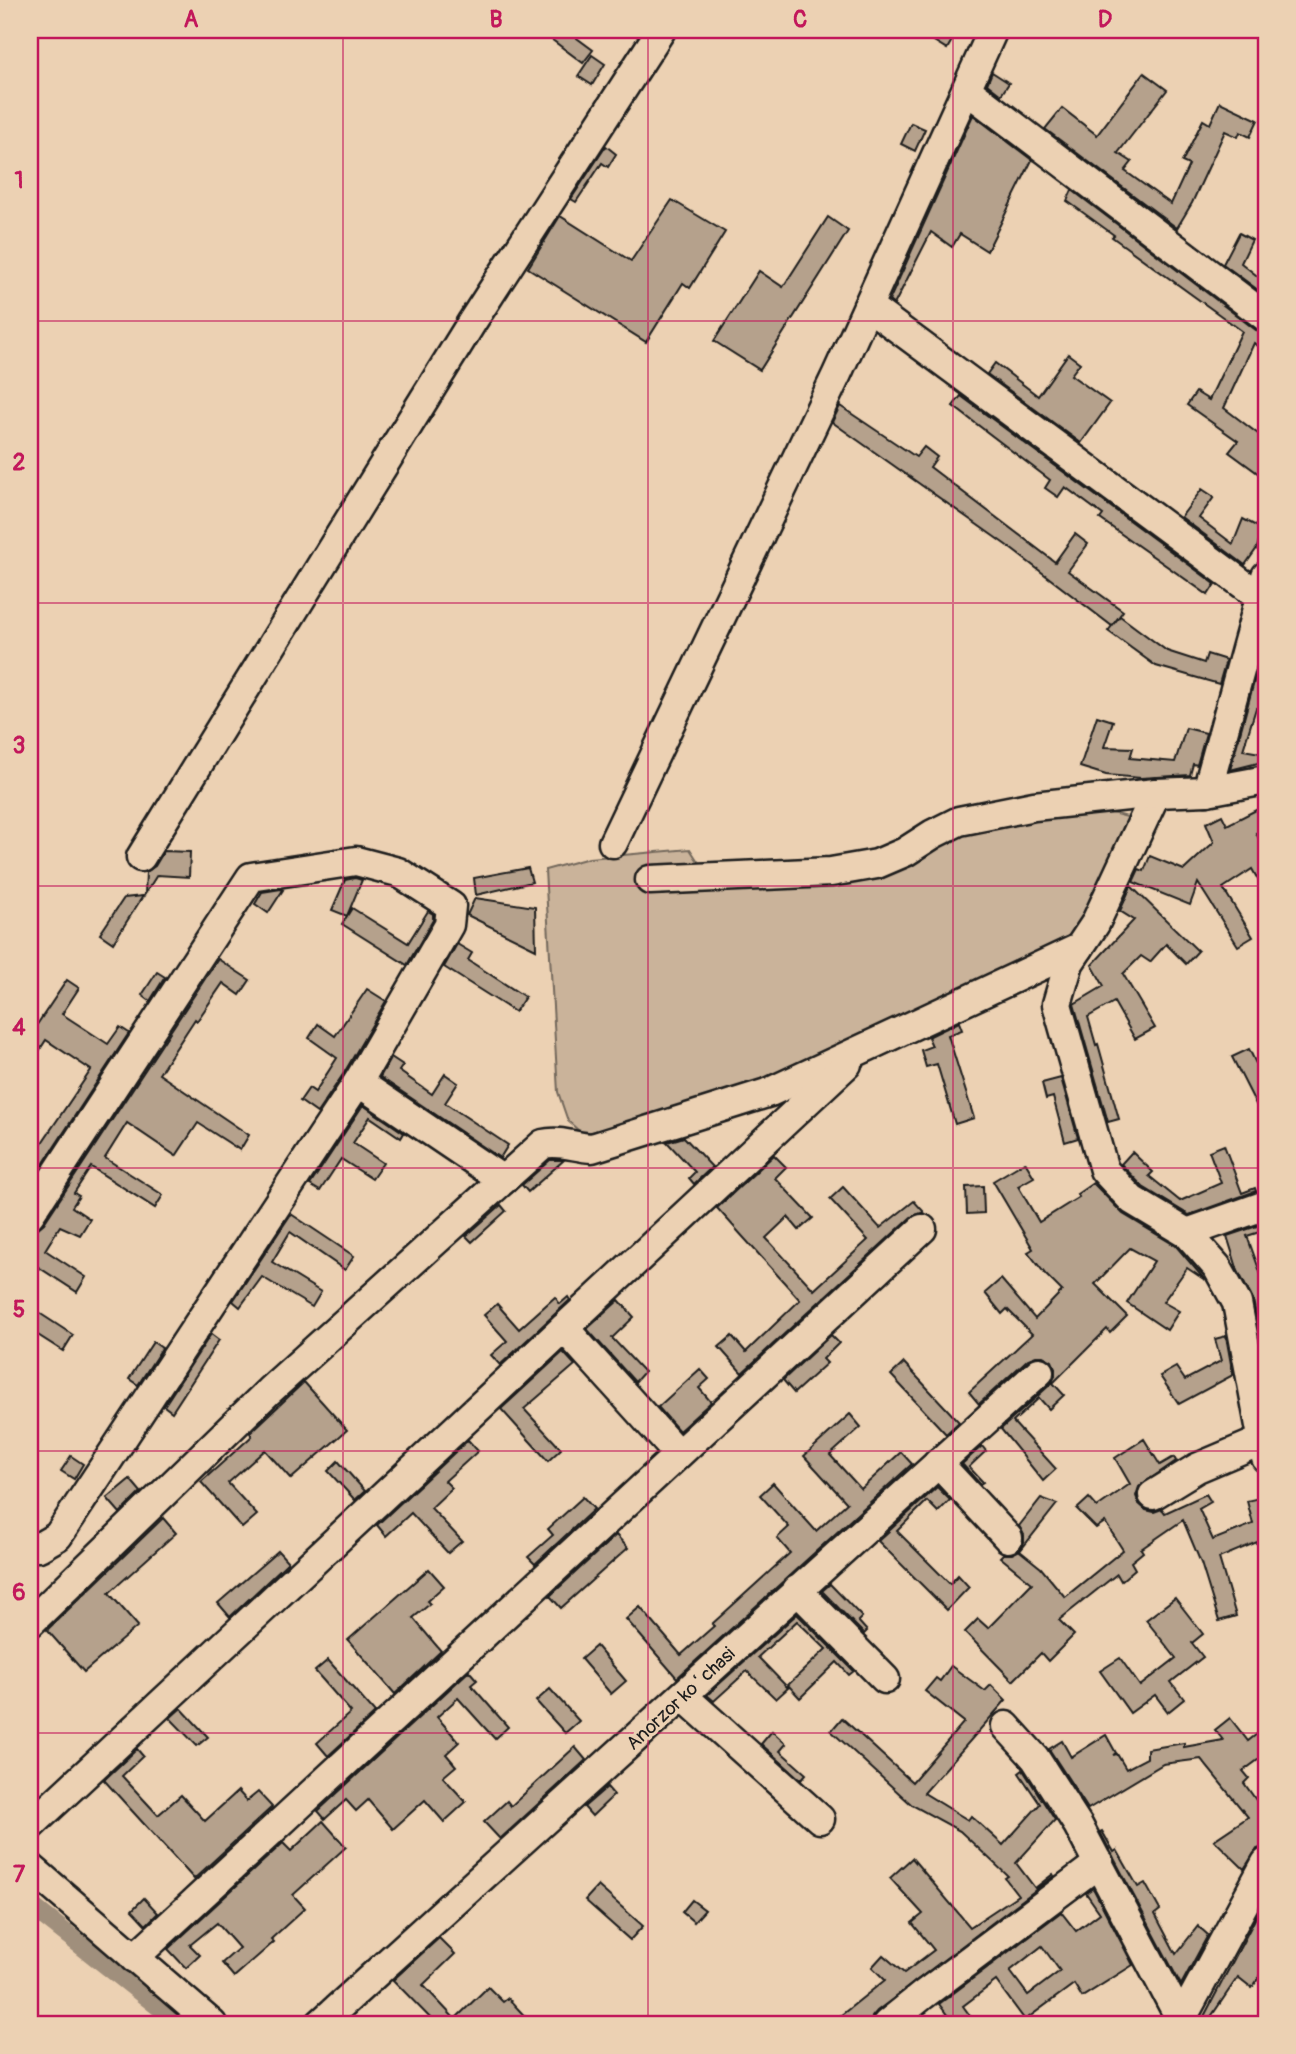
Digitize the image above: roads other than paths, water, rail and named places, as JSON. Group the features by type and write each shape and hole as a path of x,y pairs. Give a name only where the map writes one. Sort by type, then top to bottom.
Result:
{"street":[{"path":"141,857 472,322 661,30"},
{"path":"613,843 868,306 993,30"},
{"path":"967,90 1266,317"},
{"path":"868,306 1263,586 1207,791"},
{"path":"650,880 842,870 877,864 905,852 959,821 1034,806 1156,793 1207,791 1266,780"},
{"path":"1153,1495 1196,1468 1265,1449 1237,1303 1217,1267 1187,1234 1132,1200 1104,1170 1057,1004 1069,963 1095,924 1156,793"},
{"path":"30,1213 251,877 356,861 398,872 451,906 449,925 358,1082 58,1536 39,1547 30,1546"},
{"path":"30,1623 269,1391 543,1144 557,1141 572,1147 592,1148 771,1092 1079,948"},
{"path":"30,1826 866,1046"},
{"path":"358,1082 503,1180"},
{"path":"1187,1234 1266,1205"},
{"path":"134,1958 922,1229"},
{"path":"564,1328 678,1454"},
{"name":"Anorzor koʻchasi","path":"320,2024 1039,1373"},
{"path":"938,1464 1008,1538"},
{"path":"797,1590 885,1679"},
{"path":"683,1696 820,1819"},
{"path":"1006,1726 1035,1758 1078,1825 1181,2023"},
{"path":"887,2024 1099,1863"},
{"path":"1181,2023 1266,1863"},
{"path":"30,1867 212,2024"}],"waterway":[{"path":"30,1905 181,2024"}]}
